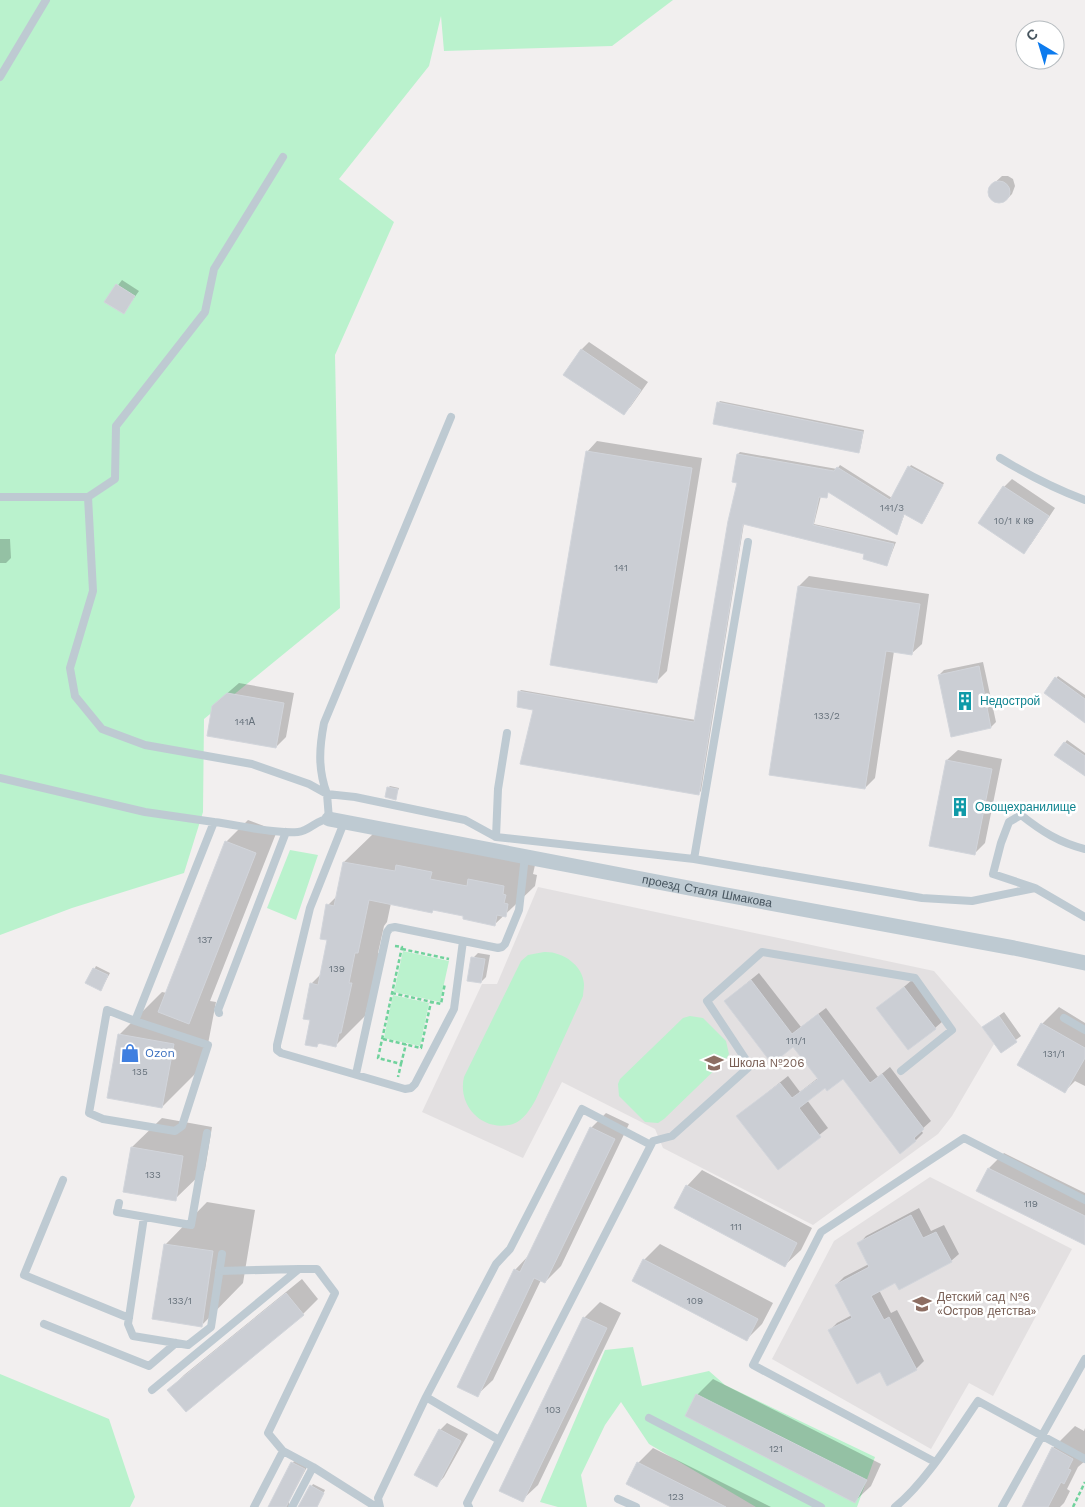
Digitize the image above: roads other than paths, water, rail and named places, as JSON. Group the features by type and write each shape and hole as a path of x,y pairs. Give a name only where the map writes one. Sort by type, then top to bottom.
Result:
{"street":[{"name":"проезд Сталя Шмакова","path":"329,819 345,820 694,889 1014,948 1085,964"}],"lane":[{"path":"0,76 46,0"},
{"path":"0,497 88,498 115,479 116,426 205,312 214,269 283,157"},
{"path":"0,778 145,812 286,832 303,831 318,821 329,819 327,794 321,778 320,762 324,723 451,417"},
{"path":"1000,458 1050,486 1084,498"},
{"path":"88,498 93,591 70,668 75,696 102,728 145,745 252,764 309,784 327,794 465,820 496,837 694,859 922,898 972,901 1035,888"},
{"path":"694,859 748,542"},
{"path":"496,837 498,789 507,733"},
{"path":"1085,850 1037,829 1021,815 1010,822 1001,843 993,874 1035,888 1085,917"},
{"path":"345,820 310,908 277,1045 278,1050 281,1053 396,1086 411,1088 415,1084 452,1014 463,941"},
{"path":"135,1021 214,822"},
{"path":"219,1013 218,1010 286,832"},
{"path":"356,1074 384,943 390,928 395,927 498,948 502,947 519,910 525,856"},
{"path":"469,1507 467,1503 653,1141 672,1136 750,1066 706,1000 762,952 915,978 952,1030 901,1071"},
{"path":"107,1010 135,1021 208,1045 182,1126 175,1131 103,1118 89,1113 107,1010"},
{"path":"1064,1018 1085,1030"},
{"path":"380,1507 378,1498 426,1397 496,1264 510,1249 582,1109 651,1145"},
{"path":"119,1203 117,1212 191,1225 207,1132"},
{"path":"935,1462 754,1365 821,1232 964,1138 1085,1200"},
{"path":"63,1180 24,1276 129,1318"},
{"path":"144,1217 128,1324 133,1336 188,1345 211,1327 222,1254"},
{"path":"152,1390 299,1269"},
{"path":"219,1271 317,1269 336,1293 268,1433 283,1451 313,1467 376,1507"},
{"path":"44,1324 149,1366 176,1343"},
{"path":"1002,1507 1085,1359"},
{"path":"426,1397 500,1440"},
{"path":"895,1507 904,1500 935,1462 978,1401 1085,1459"},
{"path":"649,1418 821,1507"},
{"path":"254,1507 283,1451"},
{"path":"292,1507 313,1467"},
{"path":"618,1499 636,1507"}],"place":[{"name":"Недострой","path":"965,701"},
{"name":"Овощехранилище","path":"960,807"},
{"name":"Ozon","path":"130,1053"},
{"name":"Школа №206","path":"714,1063"},
{"name":"Детский сад №6 «Остров детства»","path":"922,1304"}]}
